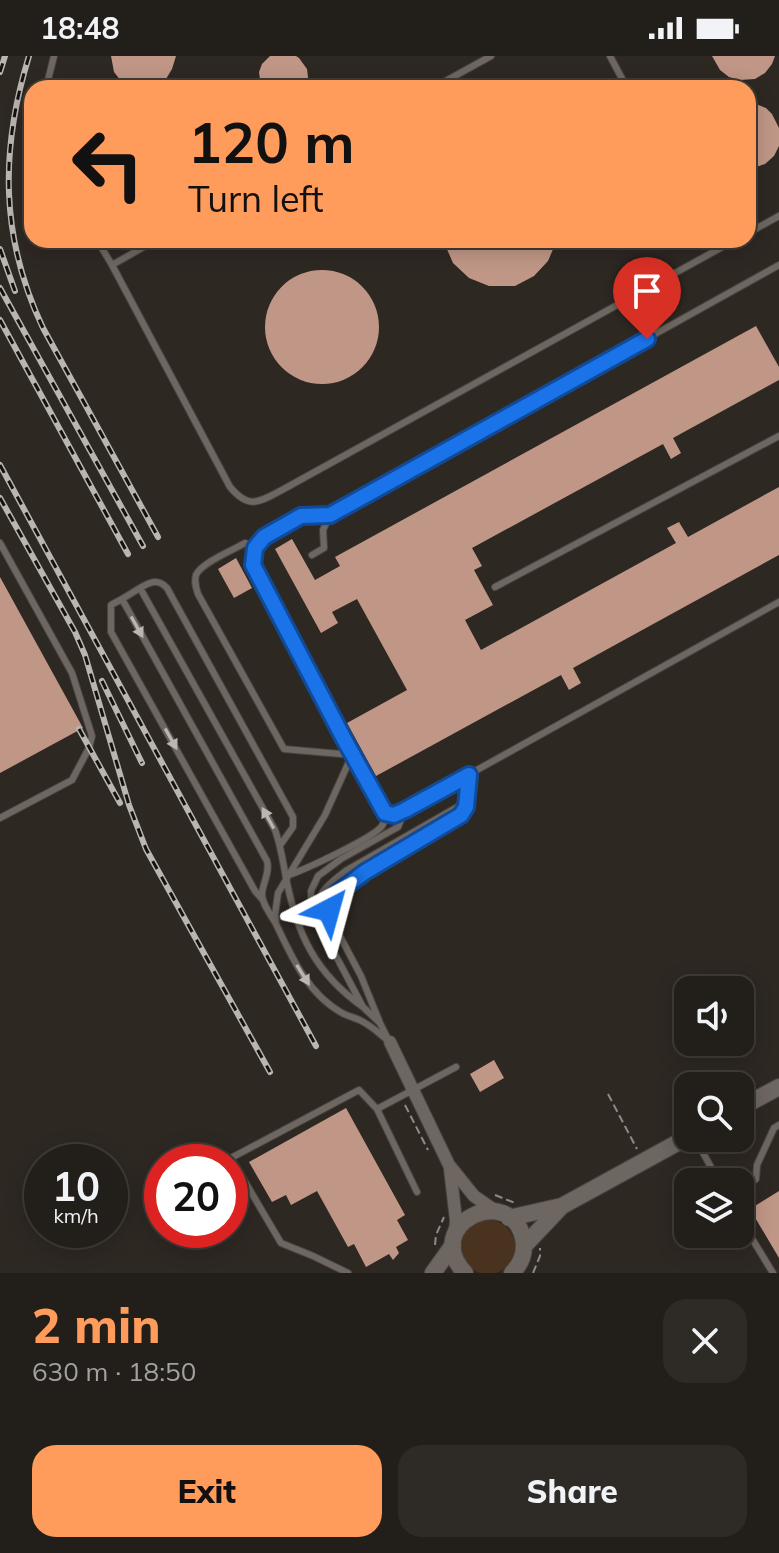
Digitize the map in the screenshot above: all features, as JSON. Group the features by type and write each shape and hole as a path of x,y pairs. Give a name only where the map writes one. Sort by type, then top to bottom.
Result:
{"street":[{"path":"390,1042 407,1094 449,1165 474,1196 519,1230 524,1246"},
{"path":"754,1100 779,1087"},
{"path":"512,1273 520,1263 524,1246 562,1206 674,1145"},
{"path":"449,1165 456,1220 454,1256 465,1273"},
{"path":"433,1273 459,1227 471,1215 480,1212 503,1215 562,1206"}],"lane":[{"path":"48,80 54,56"},
{"path":"448,80 491,56"},
{"path":"610,56 623,80"},
{"path":"756,229 779,216"},
{"path":"102,248 230,487 243,500 255,502 720,248"},
{"path":"112,265 142,248"},
{"path":"288,877 375,831 382,826 385,813 253,565 255,548 264,537 301,516 330,515 779,265"},
{"path":"495,587 779,436"},
{"path":"312,555 324,548 323,530 330,515"},
{"path":"0,543 72,673 92,736 72,780 0,818"},
{"path":"255,548 245,543 201,567 196,575 198,594 284,749 352,755"},
{"path":"264,901 255,891 111,632 111,605 147,583 157,581 167,588 293,817 293,827 281,844"},
{"path":"140,588 275,830 281,844 294,913 313,955 330,978 380,1023"},
{"path":"122,599 267,861 262,895 303,976 317,994 345,1015 371,1026 390,1042"},
{"path":"385,813 394,815 405,810 779,602"},
{"path":"276,924 278,893 325,815 352,755"},
{"path":"390,1042 333,923 329,910 331,902 337,893 365,872 461,815 466,807 469,775"},
{"path":"319,925 317,904 322,892 334,881 347,870 459,806 466,796"},
{"path":"363,1007 311,909 310,900 318,876 341,859 398,827 405,810"},
{"path":"377,1109 456,1067"},
{"path":"348,1273 281,1243 231,1158 359,1090 377,1109 417,1192"},
{"path":"754,1180 757,1165 774,1128 779,1125"},
{"path":"754,1242 773,1273"}],"path":[{"path":"407,1094 429,1152"},
{"path":"608,1094 635,1145"}],"shaded area":[{"path":"478,1222 498,1222 513,1237 513,1257 498,1272 478,1272 463,1257 463,1237"}],"building":[{"path":"111,56 176,56 165,80 120,80 114,72"},
{"path":"270,56 296,56 307,69 307,80 260,80 262,64"},
{"path":"712,56 775,56 765,73 755,79 740,80 720,70"},
{"path":"756,104 772,114 779,128 779,146 765,164 756,167"},
{"path":"446,248 554,248 548,261 534,276 515,286 489,286 469,278 453,263"},
{"path":"322,270 344,275 362,287 374,305 379,327 374,349 362,367 344,379 322,384 300,379 282,367 270,349 265,327 270,305 282,287 300,275"},
{"path":"756,326 779,367 779,380 673,438 681,453 671,459 663,444 472,548 482,566 474,570 493,605 465,620 481,650 676,543 667,528 679,522 688,537 779,487 779,555 573,668 581,683 569,690 561,675 376,776 347,723 407,690 357,599 332,612 338,623 321,633 275,549 292,539 315,580 340,566 335,557"},
{"path":"236,558 252,588 234,598 218,569"},
{"path":"0,577 83,728 0,773"},
{"path":"494,1060 504,1078 480,1092 470,1074"},
{"path":"346,1108 405,1215 397,1220 408,1240 396,1247 399,1253 393,1260 389,1254 366,1267 354,1244 348,1247 317,1191 291,1205 286,1195 272,1202 249,1162"},
{"path":"779,1191 779,1258 754,1216 754,1207"}],"railway":[{"path":"0,72 5,56"},
{"path":"29,56 13,125 9,159 12,227 19,260 43,328 158,537"},
{"path":"0,249 15,291"},
{"path":"0,288 143,546"},
{"path":"0,320 128,554"},
{"path":"0,465 316,1046"},
{"path":"0,498 85,655 129,805 146,849 270,1072"},
{"path":"102,681 142,763"},
{"path":"79,729 120,803"}],"route":[{"path":"329,910 337,893 346,885 461,815 466,807 469,775 394,815 385,813 253,565 255,548 264,537 301,516 330,515 647,339"}]}
